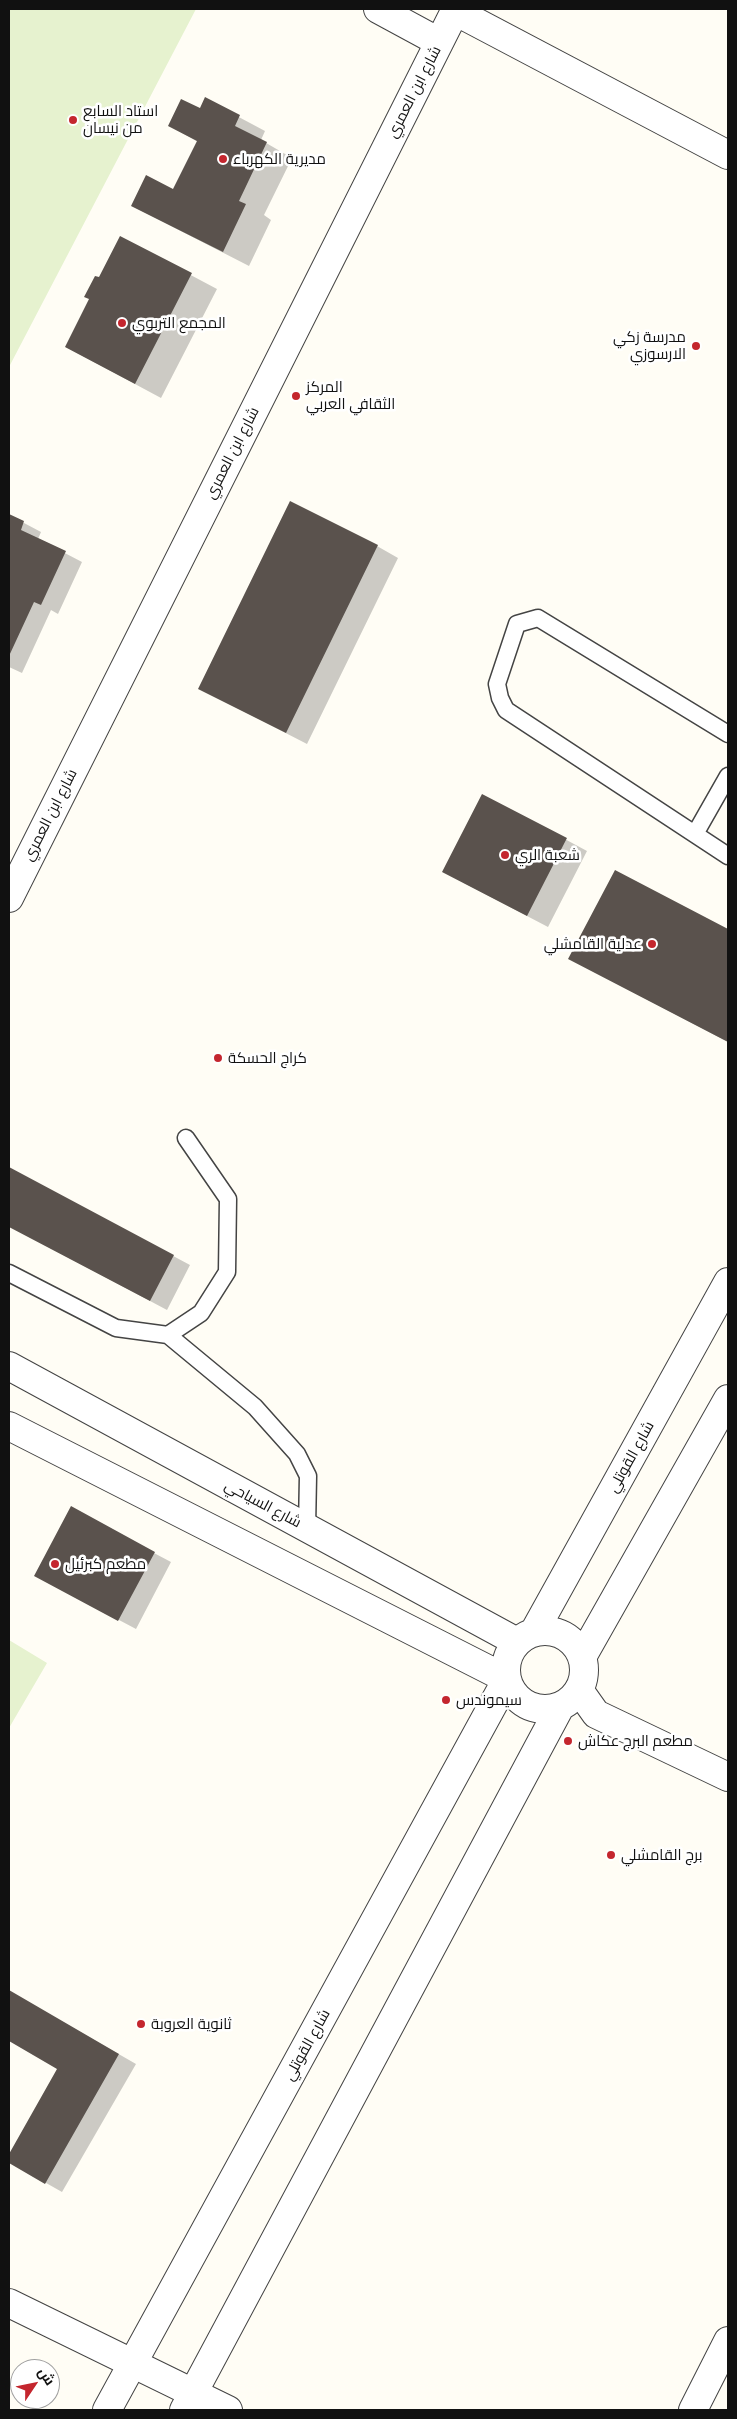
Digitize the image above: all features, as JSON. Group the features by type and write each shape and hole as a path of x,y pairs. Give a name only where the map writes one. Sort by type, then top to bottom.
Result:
{"street":[{"path":"378,9 439,42"},
{"path":"455,10 728,155"},
{"name":"شارع ابن العمري","path":"9,898 455,10"},
{"name":"شارع القوتلي","path":"526,1637 728,1282"},
{"name":"شارع السياحي","path":"9,1366 307,1528 526,1637"},
{"path":"582,1657 728,1399"},
{"path":"9,1426 507,1679"},
{"path":"189,2402 569,1698 584,1680 582,1657 575,1644 563,1635 549,1630 526,1637 510,1652 506,1666 507,1679 512,1691 521,1701 533,1707 546,1710 569,1698"},
{"name":"شارع القوتلي","path":"107,2410 507,1679"},
{"path":"569,1698 596,1714 728,1777"},
{"path":"9,2303 132,2364 189,2402 228,2410"},
{"path":"693,2410 728,2340"}],"lane":[{"path":"728,734 538,618 516,624 497,684 500,698 506,710 728,856"},
{"path":"695,834 728,776"},
{"path":"168,1335 200,1313 227,1272 228,1199 186,1138"},
{"path":"9,1274 116,1328 168,1335 255,1407 297,1454 308,1476 307,1528"}],"green space":[{"name":"استاد السابع من نيسان","path":"9,9 196,9 9,367"},
{"path":"9,1640 47,1663 9,1728"}],"building":[{"name":"مديرية الكهرباء","path":"205,97 240,115 235,126 267,142 239,201 246,204 223,252 131,206 146,175 173,189 197,141 168,126 181,99 200,108"},
{"name":"المجمع التربوي","path":"120,236 192,273 135,384 65,347 89,299 84,297 95,276 99,277"},
{"path":"290,501 378,545 286,733 198,689"},
{"path":"9,514 24,521 21,530 66,551 41,605 34,602 9,656"},
{"name":"شعبة الري","path":"482,794 567,838 527,916 442,872"},
{"name":"عدلية القامشلي","path":"615,870 728,929 728,1042 568,959"},
{"path":"9,1167 174,1255 150,1301 9,1227"},
{"path":"71,1506 155,1552 118,1621 34,1576"},
{"path":"9,1990 119,2054 45,2184 9,2163 9,2154 57,2069 9,2041"}],"place":[{"name":"استاد السابع من نيسان","path":"73,120"},
{"name":"مديرية الكهرباء","path":"223,159"},
{"name":"المجمع التربوي","path":"122,323"},
{"name":"مدرسة زكي الارسوزي","path":"696,346"},
{"name":"المركز الثقافي العربي","path":"296,396"},
{"name":"شعبة الري","path":"505,855"},
{"name":"عدلية القامشلي","path":"652,944"},
{"name":"كراج الحسكة","path":"218,1058"},
{"name":"مطعم كبرئيل","path":"55,1564"},
{"name":"سيموندس","path":"446,1700"},
{"name":"مطعم البرج عكاش","path":"568,1741"},
{"name":"برج القامشلي","path":"611,1855"},
{"name":"ثانوية العروبة","path":"141,2024"}]}
